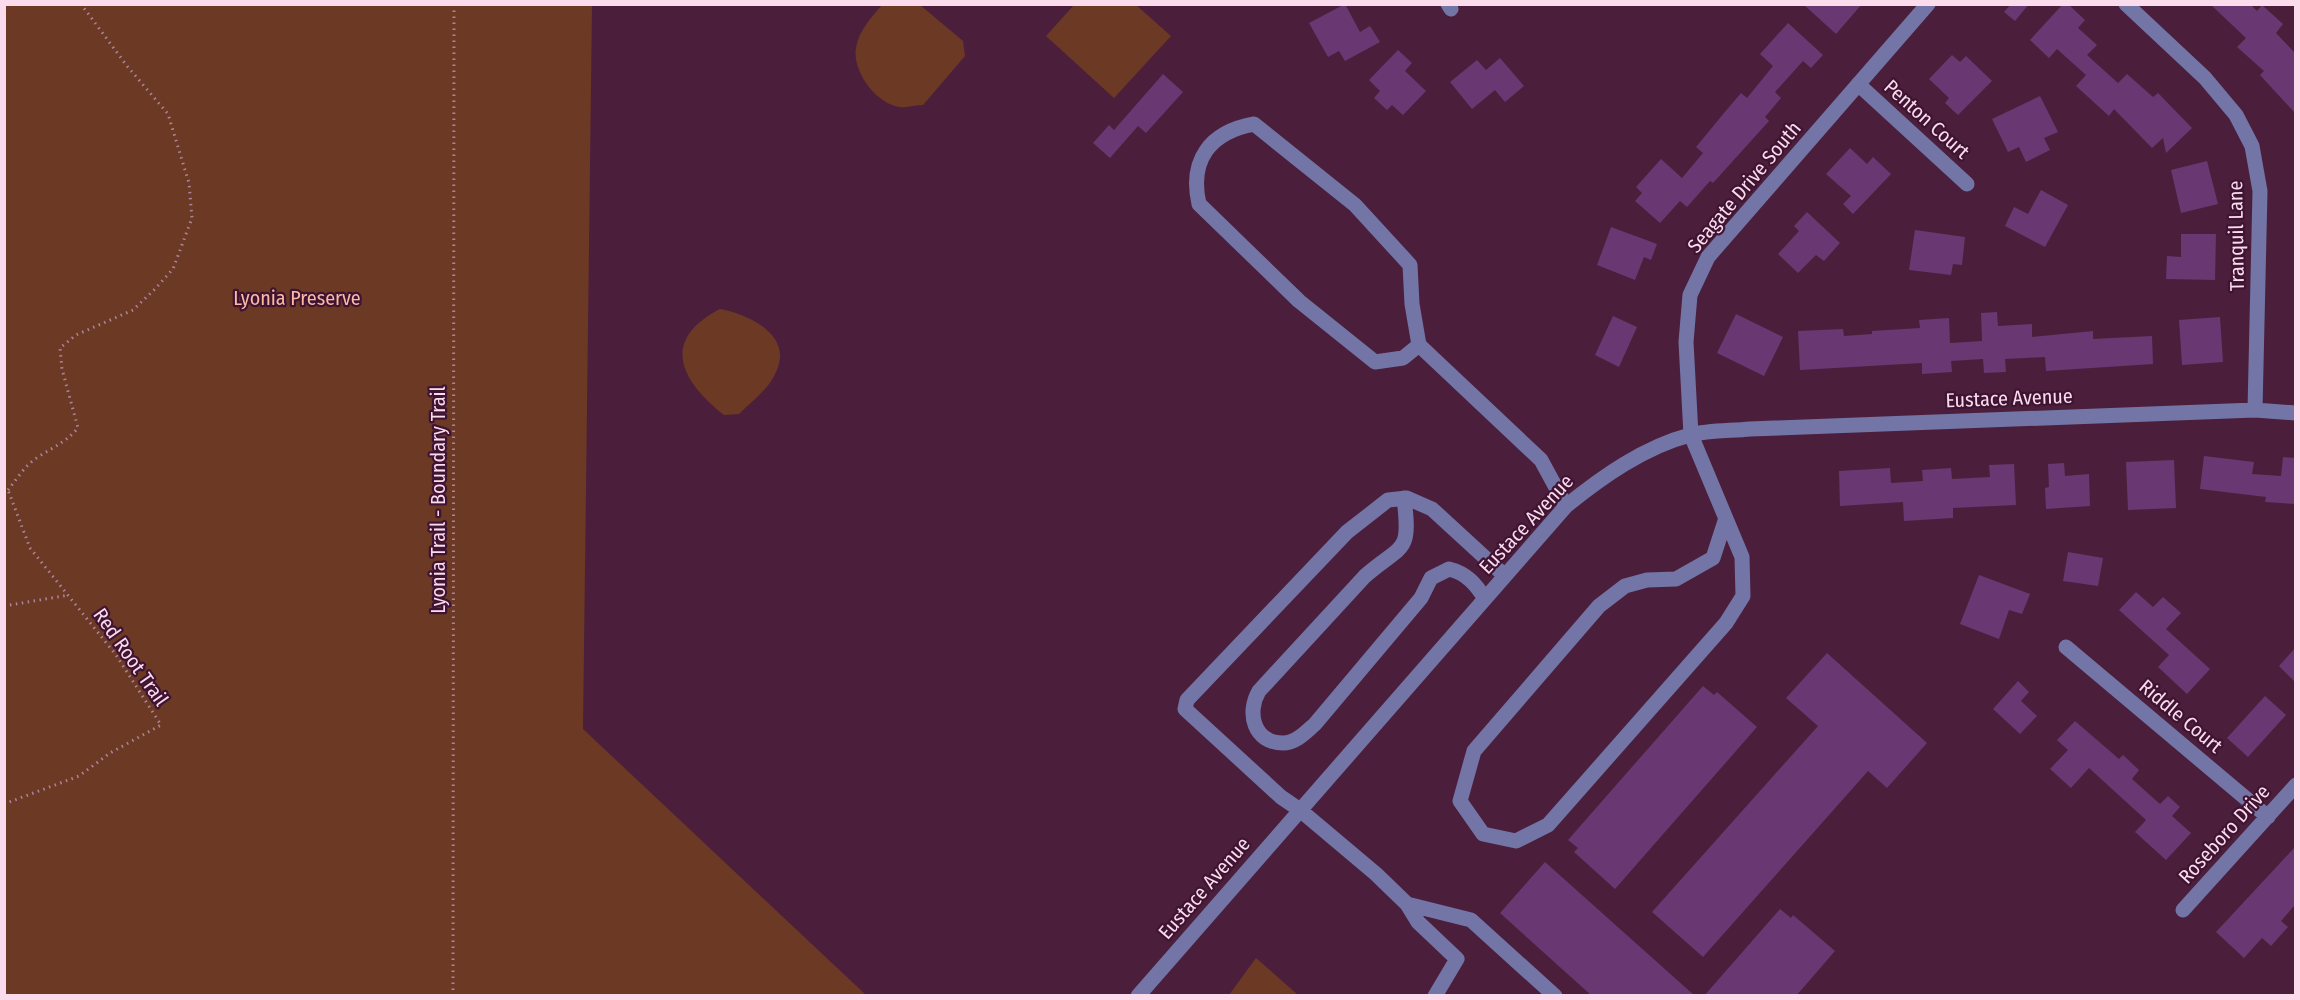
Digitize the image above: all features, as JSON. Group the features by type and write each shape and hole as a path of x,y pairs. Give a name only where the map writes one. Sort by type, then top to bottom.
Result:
{"street":[{"name":"Seagate Drive South","path":"1725,521 1713,558 1676,579 1647,580 1625,586 1599,606 1474,750 1460,801 1483,834 1516,841 1548,825 1726,623 1743,596 1742,557 1691,435 1686,342 1690,295 1708,257 1928,4"},
{"name":"Tranquil Lane","path":"2126,4 2205,78 2236,115 2252,146 2260,190 2255,410"},
{"name":"Penton Court","path":"1858,84 1967,184"},
{"path":"1419,345 1402,358 1375,362 1299,300 1199,204 1194,183 1207,146 1234,127 1254,123 1355,205 1410,266 1412,304 1419,345 1540,460 1566,506"},
{"name":"Eustace Avenue","path":"1137,996 1566,506 1593,484 1644,453 1691,435 1750,429 2255,410 2295,413"},
{"path":"1434,996 1457,959 1418,922 1407,904 1300,810 1281,797 1185,709 1187,700 1347,531 1388,500 1404,498 1432,509 1505,576"},
{"path":"1404,498 1407,533 1400,551 1365,576 1258,691 1252,702 1251,718 1257,728 1267,737 1282,743 1295,740 1315,724 1421,598 1431,578 1449,569 1460,571 1477,585 1485,599"},
{"name":"Riddle Court","path":"2066,647 2268,817"},
{"name":"Roseboro Drive","path":"2184,910 2295,785"},
{"path":"1407,904 1471,920 1555,996"}],"path":[{"path":"6,490 24,469 38,457 64,442 78,428 62,369 60,348 76,334 133,310 155,289 173,269 192,218 189,183 168,114 127,66 81,4"},
{"name":"Lyonia Trail - Boundary Trail","path":"453,996 454,4"},
{"name":"Red Root Trail","path":"4,804 79,776 110,753 161,725 116,655 30,548 6,490"},
{"path":"4,606 69,595"}],"green space":[{"name":"Lyonia Preserve","path":"5,4 592,5 583,729 866,995 5,995"},
{"path":"882,5 920,5 963,41 965,56 923,105 900,107 891,105 874,93 862,76 856,57 856,48 866,25"},
{"path":"1074,5 1136,5 1171,36 1114,98 1046,36"},
{"path":"720,309 755,321 774,337 779,347 780,359 773,378 739,414 724,415 709,402 696,388 683,360 683,347 689,334 701,321"},
{"path":"1256,958 1298,995 1229,995"}],"building":[{"path":"1345,4 1360,32 1370,26 1380,42 1345,61 1339,51 1328,57 1309,23"},
{"path":"1803,4 1862,4 1836,34"},
{"path":"2011,4 2029,4 2015,21 2004,12"},
{"path":"2063,4 2068,4 2085,20 2078,28 2097,45 2087,55 2118,83 2127,74 2153,97 2158,93 2192,128 2166,153 2163,138 2152,148 2114,109 2109,116 2076,86 2086,75 2057,49 2049,58 2030,40"},
{"path":"2210,4 2250,4 2257,11 2262,5 2283,24 2276,33 2295,53 2295,113 2260,75 2264,71 2237,47 2246,38"},
{"path":"1788,23 1823,55 1811,68 1803,61 1775,92 1781,98 1765,117 1769,121 1713,183 1710,181 1687,207 1680,201 1660,223 1635,201 1642,193 1636,187 1661,159 1682,178 1703,153 1696,147 1741,93 1747,98 1773,66 1760,54"},
{"path":"1398,50 1412,63 1405,71 1426,91 1403,115 1392,105 1387,110 1374,98 1380,91 1369,80"},
{"path":"1952,55 1960,62 1966,56 1992,81 1958,115 1945,103 1949,98 1929,79"},
{"path":"1500,58 1524,86 1505,102 1495,90 1472,109 1450,82 1477,60 1486,70"},
{"path":"1163,74 1183,92 1146,133 1138,126 1110,158 1093,143 1109,125 1114,130"},
{"path":"2040,96 2058,132 2044,138 2050,150 2026,162 2019,147 2008,152 1992,119"},
{"path":"1850,148 1867,164 1873,157 1891,174 1853,214 1843,204 1851,196 1826,174"},
{"path":"2207,161 2218,204 2181,213 2171,170"},
{"path":"2041,190 2068,205 2045,247 2005,226 2014,207 2028,214"},
{"path":"1807,212 1840,243 1824,261 1816,255 1798,273 1778,254 1799,231 1794,226"},
{"path":"1611,227 1657,244 1651,260 1644,257 1635,280 1597,265"},
{"path":"1915,230 1965,237 1962,265 1953,264 1951,275 1909,270"},
{"path":"2181,234 2216,234 2215,280 2166,279 2167,256 2181,257"},
{"path":"1997,312 1998,326 2032,324 2032,337 2093,331 2093,339 2152,336 2153,364 2046,371 2045,357 2005,359 2006,372 1984,373 1983,359 1951,361 1952,372 1922,374 1922,363 1800,370 1798,331 1843,329 1844,336 1872,334 1872,331 1920,328 1919,320 1949,318 1950,343 1982,341 1981,313"},
{"path":"1736,314 1783,337 1764,376 1717,353"},
{"path":"1613,316 1637,327 1619,367 1595,355"},
{"path":"2220,317 2223,362 2182,365 2179,320"},
{"path":"2204,456 2254,462 2252,474 2281,476 2283,457 2295,458 2295,504 2265,502 2266,497 2200,489"},
{"path":"2174,460 2176,508 2128,510 2126,462"},
{"path":"2064,463 2065,476 2089,474 2090,506 2046,509 2045,488 2049,487 2048,464"},
{"path":"2014,464 2016,505 1953,508 1953,518 1904,521 1903,502 1840,506 1839,471 1890,468 1891,483 1923,481 1922,470 1951,468 1952,479 1990,477 1989,465"},
{"path":"2068,552 2103,558 2098,586 2063,581"},
{"path":"1979,575 2030,594 2022,614 2009,610 1999,639 1960,624"},
{"path":"2136,592 2153,607 2163,597 2181,613 2166,629 2210,669 2187,694 2158,667 2169,655 2119,610"},
{"path":"2295,648 2295,682 2279,666"},
{"path":"1827,653 1927,743 1887,788 1868,771 1703,957 1652,912 1818,726 1786,698"},
{"path":"2018,681 2029,692 2021,701 2037,716 2020,734 1993,709"},
{"path":"1703,686 1714,695 1717,692 1757,727 1615,889 1574,852 1578,848 1568,840"},
{"path":"2265,696 2286,715 2248,757 2227,738"},
{"path":"2075,721 2119,759 2123,755 2139,770 2132,779 2160,804 2168,796 2180,807 2172,816 2191,833 2166,860 2135,832 2146,820 2089,768 2071,788 2050,769 2068,750 2057,740"},
{"path":"2295,847 2295,905 2281,921 2288,927 2271,946 2262,938 2244,958 2216,932"},
{"path":"1545,862 1695,996 1592,996 1500,913"},
{"path":"1780,909 1791,918 1793,915 1835,951 1796,996 1704,996"}]}
